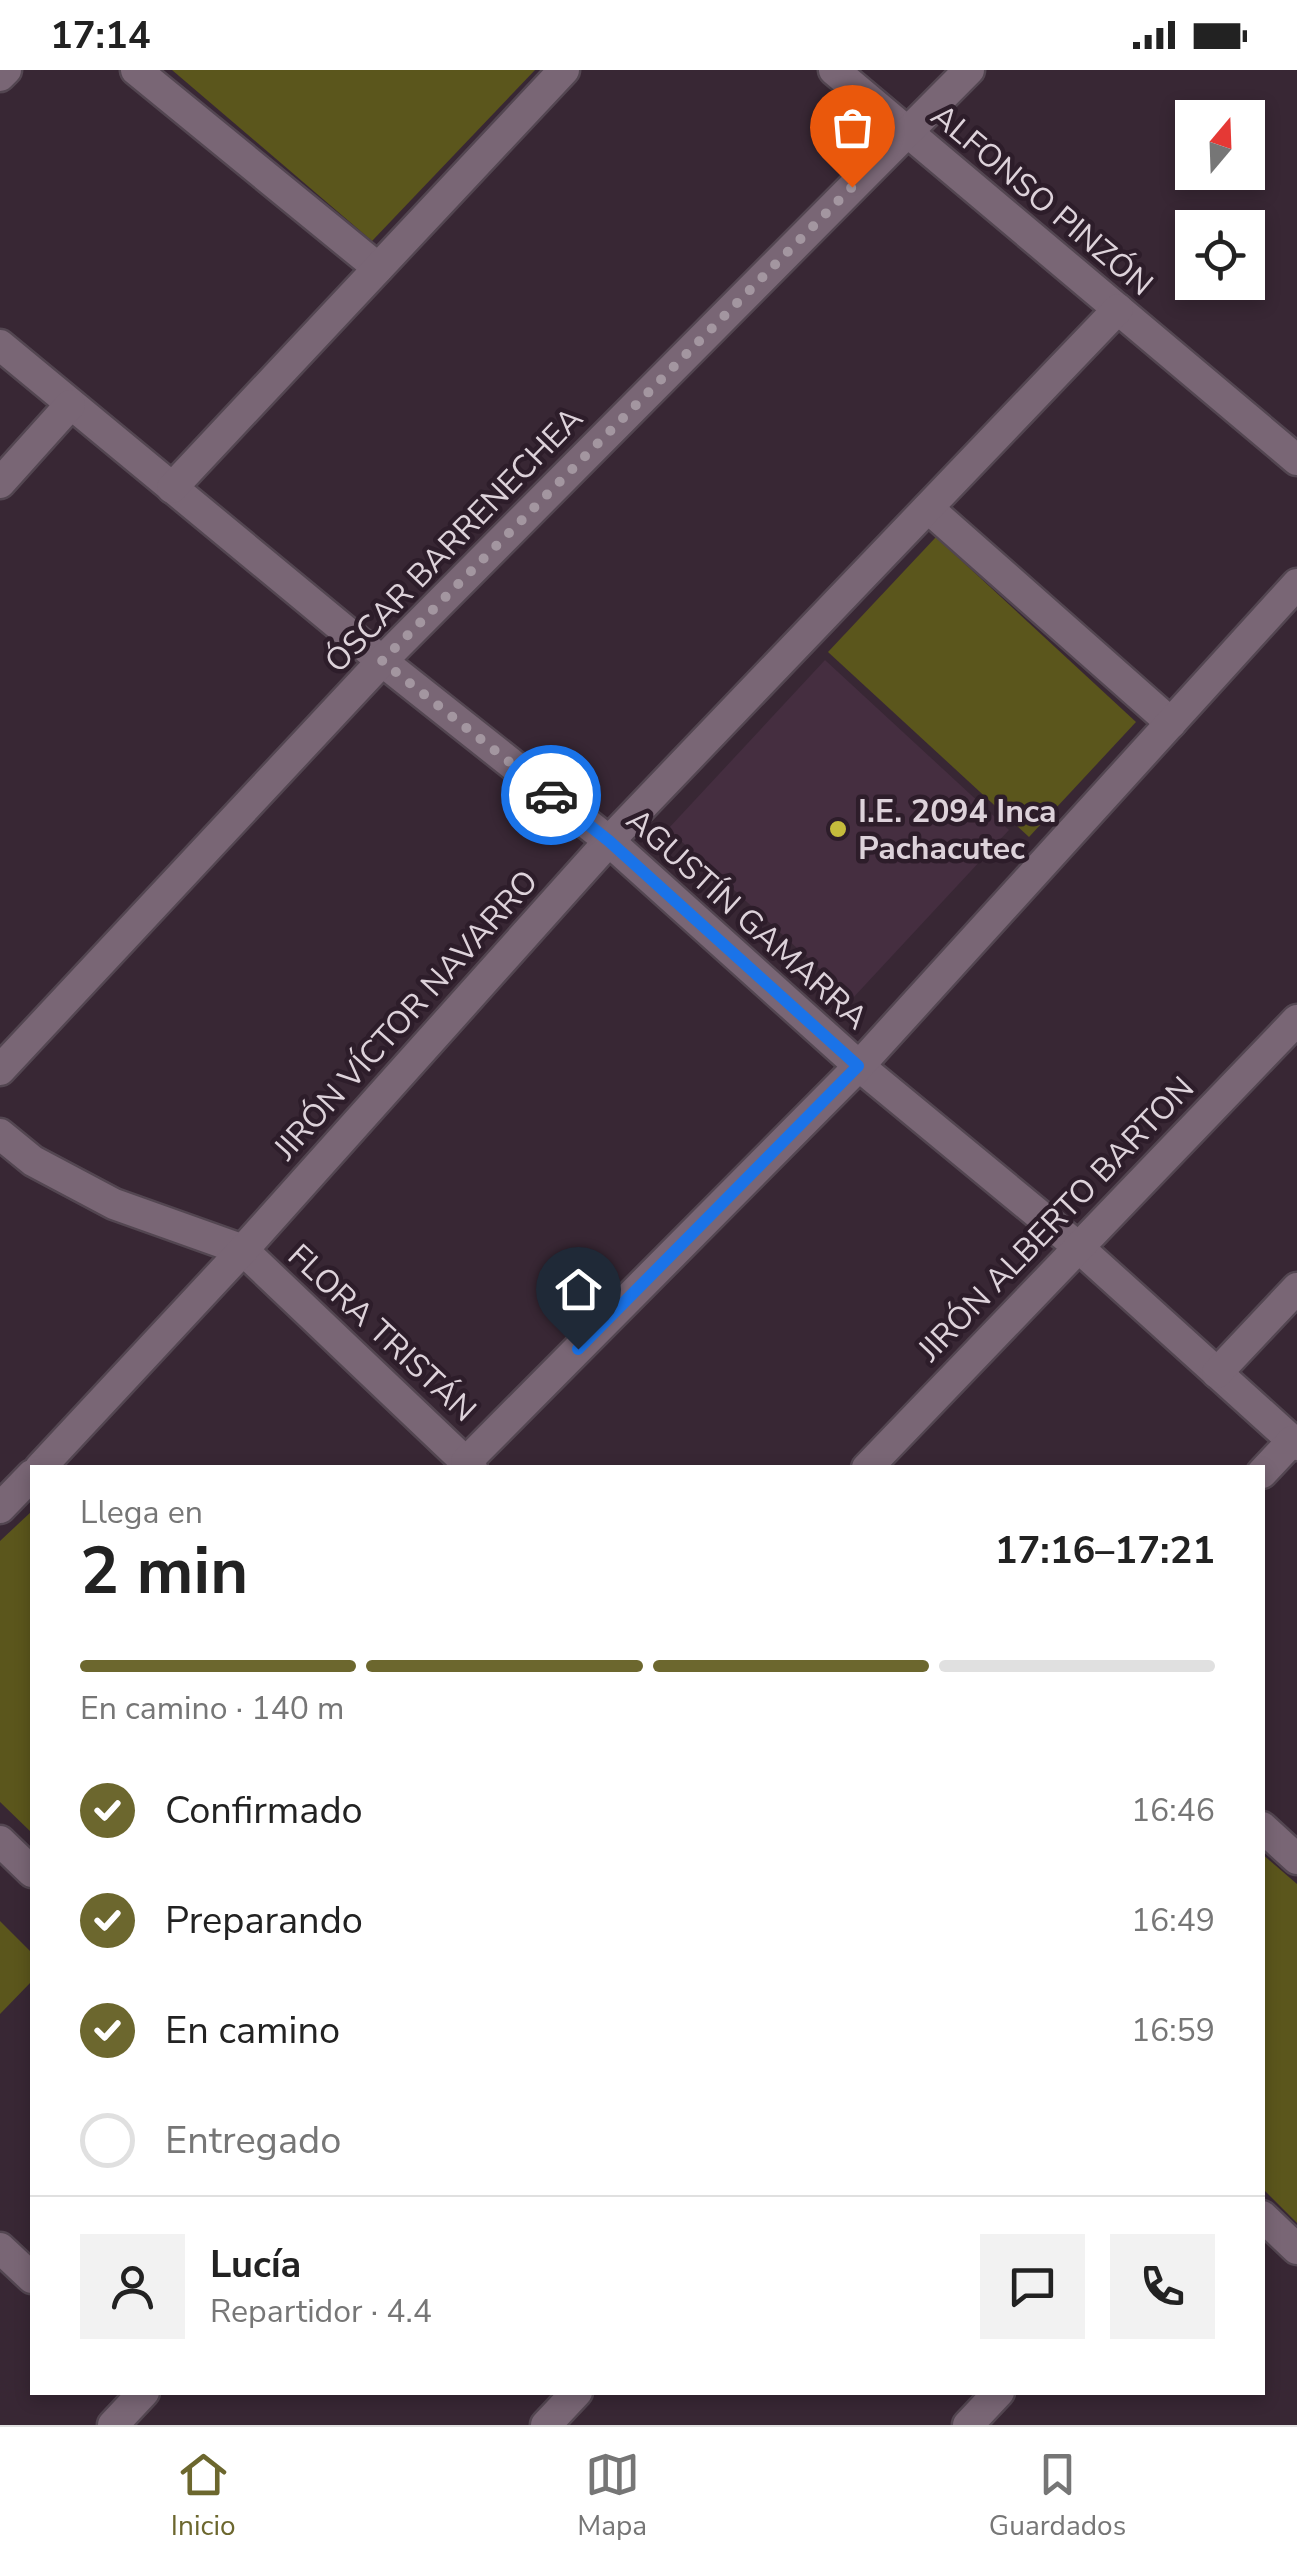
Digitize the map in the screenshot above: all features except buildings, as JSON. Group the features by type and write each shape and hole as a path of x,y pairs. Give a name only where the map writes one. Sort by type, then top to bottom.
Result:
{"street":[{"path":"0,76 6,70"},
{"path":"136,70 378,268"},
{"path":"172,488 564,70"},
{"name":"ALFONSO PINZÓN","path":"834,70 1297,460"},
{"name":"ÓSCAR BARRENECHEA","path":"0,1070 382,661 969,70"},
{"name":"JIRÓN VÍCTOR NAVARRO","path":"45,1465 609,841 1118,309"},
{"name":"AGUSTÍN GAMARRA","path":"0,345 382,661 609,841 858,1066 1077,1246 1294,1443"},
{"path":"0,483 70,405"},
{"path":"928,508 1171,723"},
{"path":"469,1465 858,1066 1297,584"},
{"name":"JIRÓN ALBERTO BARTON","path":"870,1465 1297,1020"},
{"path":"0,1134 33,1161 114,1204 243,1250"},
{"name":"FLORA TRISTÁN","path":"243,1250 469,1465"},
{"path":"1217,1373 1297,1288"},
{"path":"1265,1470 1294,1443"},
{"name":"JIRÓN VÍCTOR NAVARRO","path":"0,1508 30,1479"},
{"path":"1265,1830 1297,1858"},
{"path":"0,1841 30,1870"},
{"path":"1265,2219 1297,2249"},
{"path":"0,2248 30,2276"},
{"path":"114,2425 141,2395"},
{"path":"546,2425 575,2395"},
{"path":"968,2425 996,2395"}],"shaded area":[{"path":"172,70 535,70 372,241"},
{"path":"936,537 1136,722 1029,837 828,652"},
{"name":"I.E. 2094 Inca Pachacutec","path":"825,660 1009,830 852,999 668,829"},
{"path":"30,1513 30,1831 0,1802 0,1541"},
{"path":"1265,1857 1297,1884 1297,2223 1265,2191"},
{"path":"0,1921 30,1951 30,1983 0,2014"}],"way so far":[{"path":"551,795 382,661 852,187"}],"place":[{"name":"I.E. 2094 Inca Pachacutec","path":"838,829"}],"route":[{"path":"551,795 609,841 858,1066 578,1349"}]}
